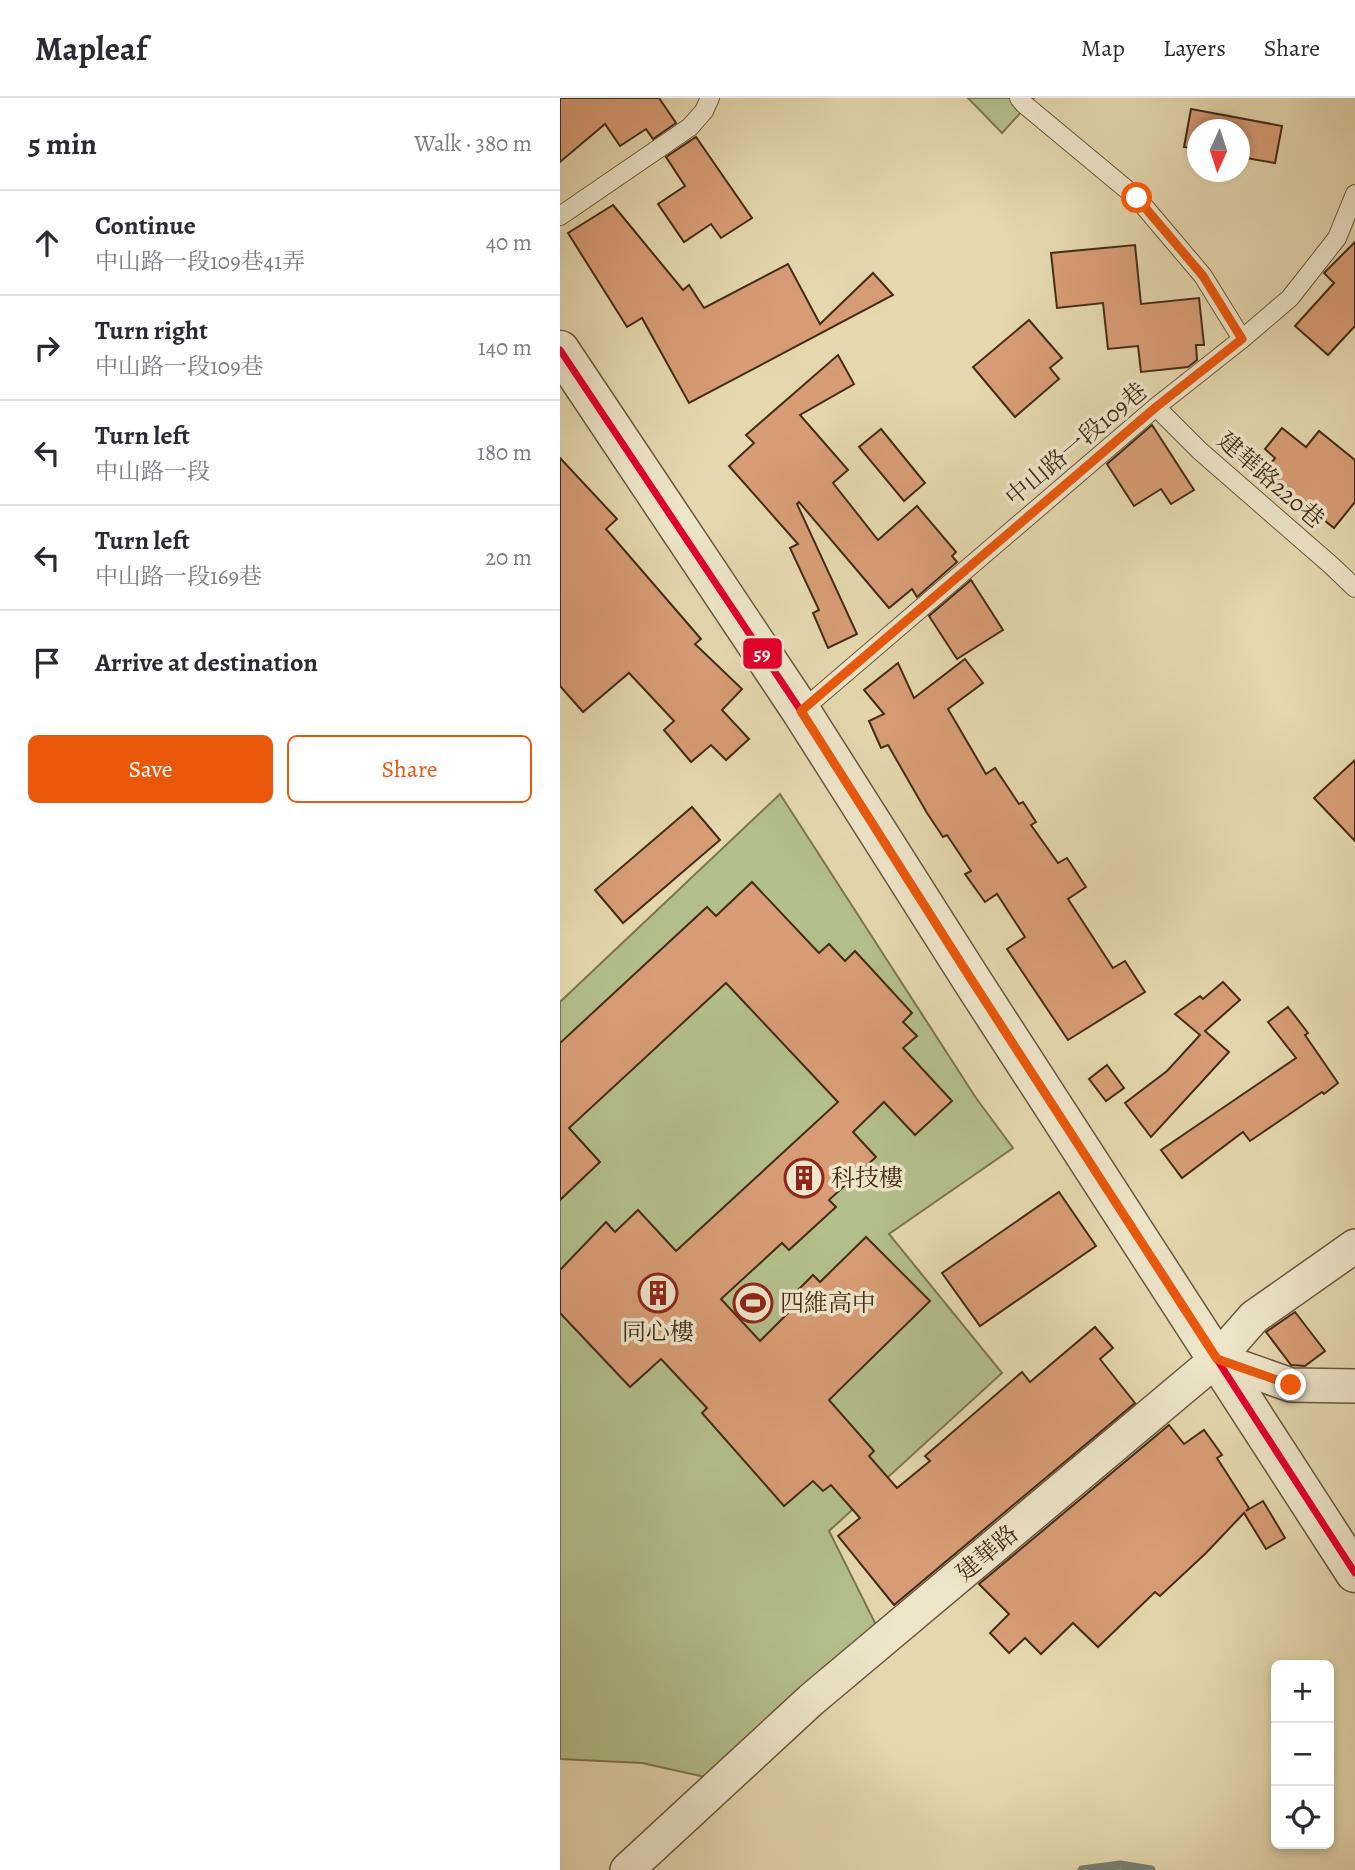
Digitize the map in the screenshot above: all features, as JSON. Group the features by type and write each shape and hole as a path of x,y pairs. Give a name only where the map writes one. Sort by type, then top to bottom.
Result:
{"street":[{"path":"560,350 801,711 1355,1573"},
{"name":"建華路","path":"627,1870 811,1700 1217,1359 1254,1317 1355,1246"},
{"path":"1217,1359 1291,1385 1355,1386"}],"lane":[{"path":"560,216 690,127 704,111 710,98"},
{"path":"1019,98 1137,198 1203,276 1242,339"},
{"name":"中山路一段109巷","path":"801,711 1156,407 1290,298 1337,238 1355,194"},
{"name":"建華路220巷","path":"1156,407 1200,451 1355,588"}],"green space":[{"path":"968,98 1034,98 1002,133"},
{"name":"四維高中","path":"780,794 976,1098 1013,1148 889,1234 1002,1373 829,1531 879,1631 714,1779 642,1763 560,1759 560,1002"}],"building":[{"path":"560,98 659,98 676,123 653,139 646,129 620,146 605,124 560,162"},
{"path":"1191,109 1245,119 1189,119"},
{"path":"1250,120 1282,126 1275,163 1250,159"},
{"path":"696,137 752,218 721,238 711,224 684,242 658,204 685,186 666,157"},
{"path":"613,205 683,290 689,285 704,308 788,264 820,324 873,273 893,295 689,403 642,318 627,327 568,233"},
{"path":"1355,242 1355,326 1328,355 1295,326 1334,283 1324,273"},
{"path":"1135,245 1141,304 1199,298 1204,345 1196,345 1197,360 1188,367 1141,372 1138,346 1108,349 1103,303 1057,308 1051,253"},
{"path":"1029,320 1062,358 1050,368 1059,379 1015,417 973,367"},
{"path":"838,355 854,384 800,415 848,470 833,483 878,540 917,506 956,552 952,556 957,562 917,597 912,589 889,608 799,502 797,504 857,634 828,648 813,613 819,610 790,548 798,544 729,466 754,443 746,435"},
{"path":"1152,425 1194,490 1171,504 1161,489 1134,506 1107,464"},
{"path":"1282,428 1306,447 1319,431 1355,460 1355,502 1334,528 1264,472 1275,458 1265,449"},
{"path":"881,429 925,483 904,501 859,447"},
{"path":"560,458 617,519 606,529 701,639 695,644 742,689 722,710 749,739 726,760 711,745 691,762 664,730 674,721 629,673 583,712 560,686"},
{"path":"971,580 1003,630 957,659 929,616"},
{"path":"965,659 983,683 948,709 986,774 995,768 1019,804 1023,802 1036,822 1031,825 1058,863 1067,858 1086,887 1068,899 1113,968 1125,961 1145,992 1068,1040 1007,949 1025,937 997,894 985,902 965,874 971,871 947,835 943,837 927,813 888,745 881,748 869,721 884,714 864,690 898,663 914,698"},
{"path":"1355,760 1355,841 1314,798"},
{"path":"692,807 720,840 623,923 595,890"},
{"path":"752,882 819,953 829,944 845,961 855,951 912,1013 903,1022 917,1036 903,1048 952,1101 915,1135 884,1102 853,1132 876,1157 829,1200 836,1207 789,1250 782,1243 721,1299 760,1341 796,1305 789,1299 813,1275 820,1282 866,1237 930,1301 829,1400 874,1451 869,1456 897,1488 930,1461 925,1456 1022,1372 1030,1382 1095,1327 1113,1348 1100,1359 1135,1403 894,1605 838,1536 860,1518 831,1485 823,1491 813,1481 784,1506 702,1413 707,1408 661,1359 630,1387 560,1313 560,1270 606,1222 615,1232 638,1210 676,1251 838,1102 726,983 569,1128 600,1162 560,1200 560,1043 707,907 716,916"},
{"path":"1223,982 1240,1000 1205,1031 1229,1052 1151,1137 1125,1103 1167,1071 1200,1035 1175,1014 1200,996 1203,999"},
{"path":"1288,1007 1308,1033 1305,1035 1338,1083 1250,1141 1243,1132 1182,1178 1161,1150 1296,1058 1268,1022"},
{"path":"1107,1065 1124,1088 1106,1101 1089,1079"},
{"path":"1059,1192 1096,1246 980,1326 942,1273"},
{"path":"1295,1312 1325,1351 1305,1366 1291,1365 1266,1332"},
{"path":"1169,1425 1184,1444 1204,1430 1222,1455 1217,1458 1249,1508 1246,1511 1263,1501 1285,1538 1266,1549 1244,1513 1160,1596 1155,1592 1098,1647 1073,1623 1041,1654 1025,1638 1009,1653 990,1633 1009,1614 979,1584"}],"waterway":[{"path":"1082,1870 1120,1865 1151,1870"}],"transit line":[{"name":"59","path":"560,350 801,711 1355,1573"}],"place":[{"name":"科技樓","path":"804,1178"},
{"name":"同心樓","path":"658,1293"},
{"name":"四維高中","path":"753,1303"}],"route":[{"path":"1137,198 1203,276 1242,339 1156,407 801,711 1217,1359 1291,1385"}]}
